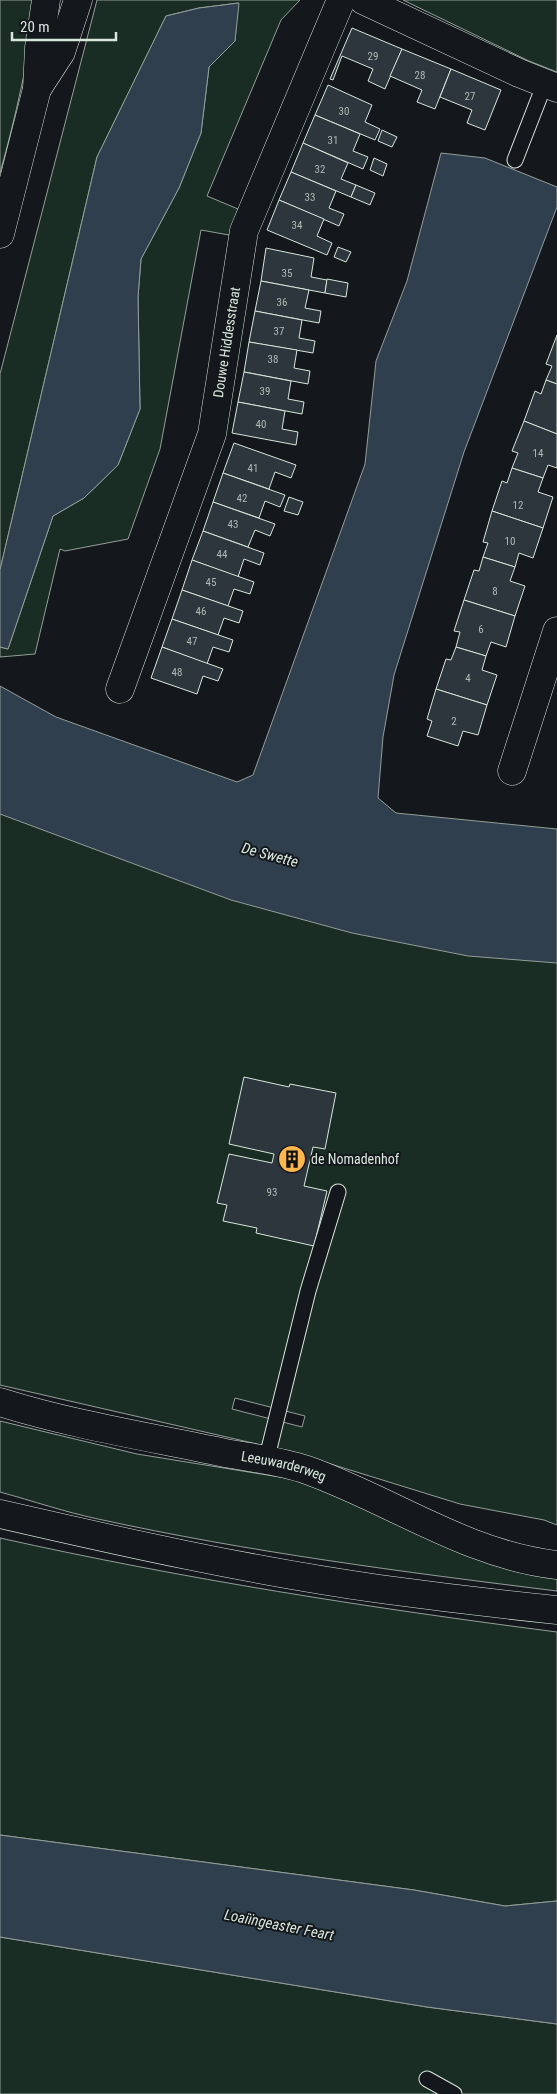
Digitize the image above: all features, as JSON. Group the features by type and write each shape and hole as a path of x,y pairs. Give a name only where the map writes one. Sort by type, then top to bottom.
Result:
{"street":[{"path":"0,234 37,89 39,48 46,0"},
{"path":"37,89 61,52 78,0"},
{"name":"Douwe Hiddesstraat","path":"120,689 212,434 244,231 341,0"},
{"path":"363,0 551,86"},
{"path":"512,771 557,631"},
{"name":"Leeuwarderweg","path":"0,1402 59,1418 305,1470 484,1549 514,1558 557,1565"},
{"path":"0,1514 124,1542 278,1572 378,1588 557,1610"}],"lane":[{"path":"514,160 551,86"},
{"path":"266,1462 308,1291 338,1192"},
{"path":"427,2079 454,2094"}],"green space":[{"path":"0,0 36,0 30,44 0,173"},
{"path":"97,0 300,0 281,20 207,196 238,209 229,235 201,230 160,449 128,539 65,551 60,549 35,654 0,657 0,647 8,649 53,516 84,498 118,465 140,409 138,297 141,259 179,188 201,133 209,67 235,41 238,3 199,8 166,16 97,157 0,570 0,374"},
{"path":"403,0 557,0 557,72 529,61"},
{"path":"0,788 557,950 557,1525 544,1520 460,1504 292,1452 0,1385","holes":["235,1398 305,1416 302,1427 232,1409"]},
{"path":"0,1421 137,1454 298,1480 557,1576 557,1591 384,1569 155,1531 61,1510 0,1492"},
{"path":"0,1538 138,1567 277,1591 557,1632 557,1901 505,1906 414,1890 0,1835"},
{"path":"0,1937 427,2007 557,2024 557,2094 0,2094"}],"water":[{"path":"239,3 235,41 209,67 201,133 179,188 141,259 138,297 140,409 118,465 84,498 53,516 8,649 0,647 0,570 97,157 166,16 199,8"},
{"name":"De Swette","path":"441,153 485,158 557,187 557,207 464,452 394,675 383,737 378,798 396,813 557,829 557,963 468,956 352,933 231,900 0,814 0,686 56,717 237,782 253,775 365,464 376,361 407,281"},
{"name":"Loaiïngeaster Feart","path":"0,1835 414,1890 505,1906 557,1901 557,2024 427,2007 0,1937"}],"building":[{"path":"352,28 402,49 385,89 368,81 373,69 342,56 333,80 330,79"},
{"path":"402,49 451,69 435,109 417,102 422,90 390,76"},
{"path":"451,69 501,90 485,130 467,123 472,110 440,97"},
{"path":"328,85 372,105 365,122 380,129 375,140 315,115"},
{"path":"315,115 360,134 353,151 368,157 363,169 303,143"},
{"path":"382,130 397,137 392,147 378,141"},
{"path":"303,143 348,163 341,179 356,185 351,197 291,172"},
{"path":"374,158 387,164 383,176 370,170"},
{"path":"291,172 336,191 329,208 344,214 339,226 279,200"},
{"path":"356,185 375,193 370,205 351,197"},
{"path":"279,200 324,219 317,236 332,243 327,255 267,230"},
{"path":"338,247 351,252 346,262 334,257"},
{"path":"266,248 314,258 311,277 327,280 325,293 261,281"},
{"path":"327,279 348,283 346,297 325,293"},
{"path":"261,281 309,290 305,308 321,311 319,323 255,311"},
{"path":"255,311 302,320 299,338 315,341 313,353 249,342"},
{"path":"557,335 557,384 546,380 552,366 546,364"},
{"path":"249,342 297,350 294,368 310,371 308,384 244,372"},
{"path":"244,372 291,381 288,399 304,402 302,414 238,402"},
{"path":"546,380 557,384 557,434 524,421 535,391 541,394"},
{"path":"238,402 285,411 282,429 298,432 296,445 232,433"},
{"path":"524,421 557,434 557,468 548,465 543,478 512,468 518,453 512,451"},
{"path":"234,443 296,465 291,478 275,472 269,489 223,473"},
{"path":"512,468 543,478 538,492 553,497 543,528 492,511 502,481 507,483"},
{"path":"223,473 285,495 280,507 265,501 259,518 213,502"},
{"path":"289,497 303,502 298,515 284,511"},
{"path":"213,502 275,524 270,536 255,530 248,547 203,531"},
{"path":"492,511 543,528 533,558 519,553 515,567 483,557 488,543 483,542"},
{"path":"203,531 264,553 260,565 244,559 238,577 192,560"},
{"path":"483,557 515,567 510,581 525,586 515,616 464,600 474,570 479,571"},
{"path":"192,560 254,582 250,594 234,589 228,606 182,590"},
{"path":"182,590 243,611 239,623 224,618 218,635 172,619"},
{"path":"464,600 515,616 506,647 491,642 486,656 456,647 460,632 454,631"},
{"path":"172,619 233,640 229,652 213,647 207,664 162,647"},
{"path":"162,647 223,669 218,681 203,676 197,694 151,678"},
{"path":"456,647 486,656 482,670 497,675 487,705 436,689 446,659 451,660"},
{"path":"436,689 487,705 478,735 463,731 458,746 427,736 432,721 427,719"},
{"name":"de Nomadenhof","path":"244,1077 289,1087 290,1084 336,1093 325,1149 313,1147 304,1186 327,1191 314,1246 256,1233 257,1228 223,1221 227,1205 217,1203 229,1154 272,1163 274,1154 229,1144"}],"place":[{"name":"de Nomadenhof","path":"292,1159"}]}
